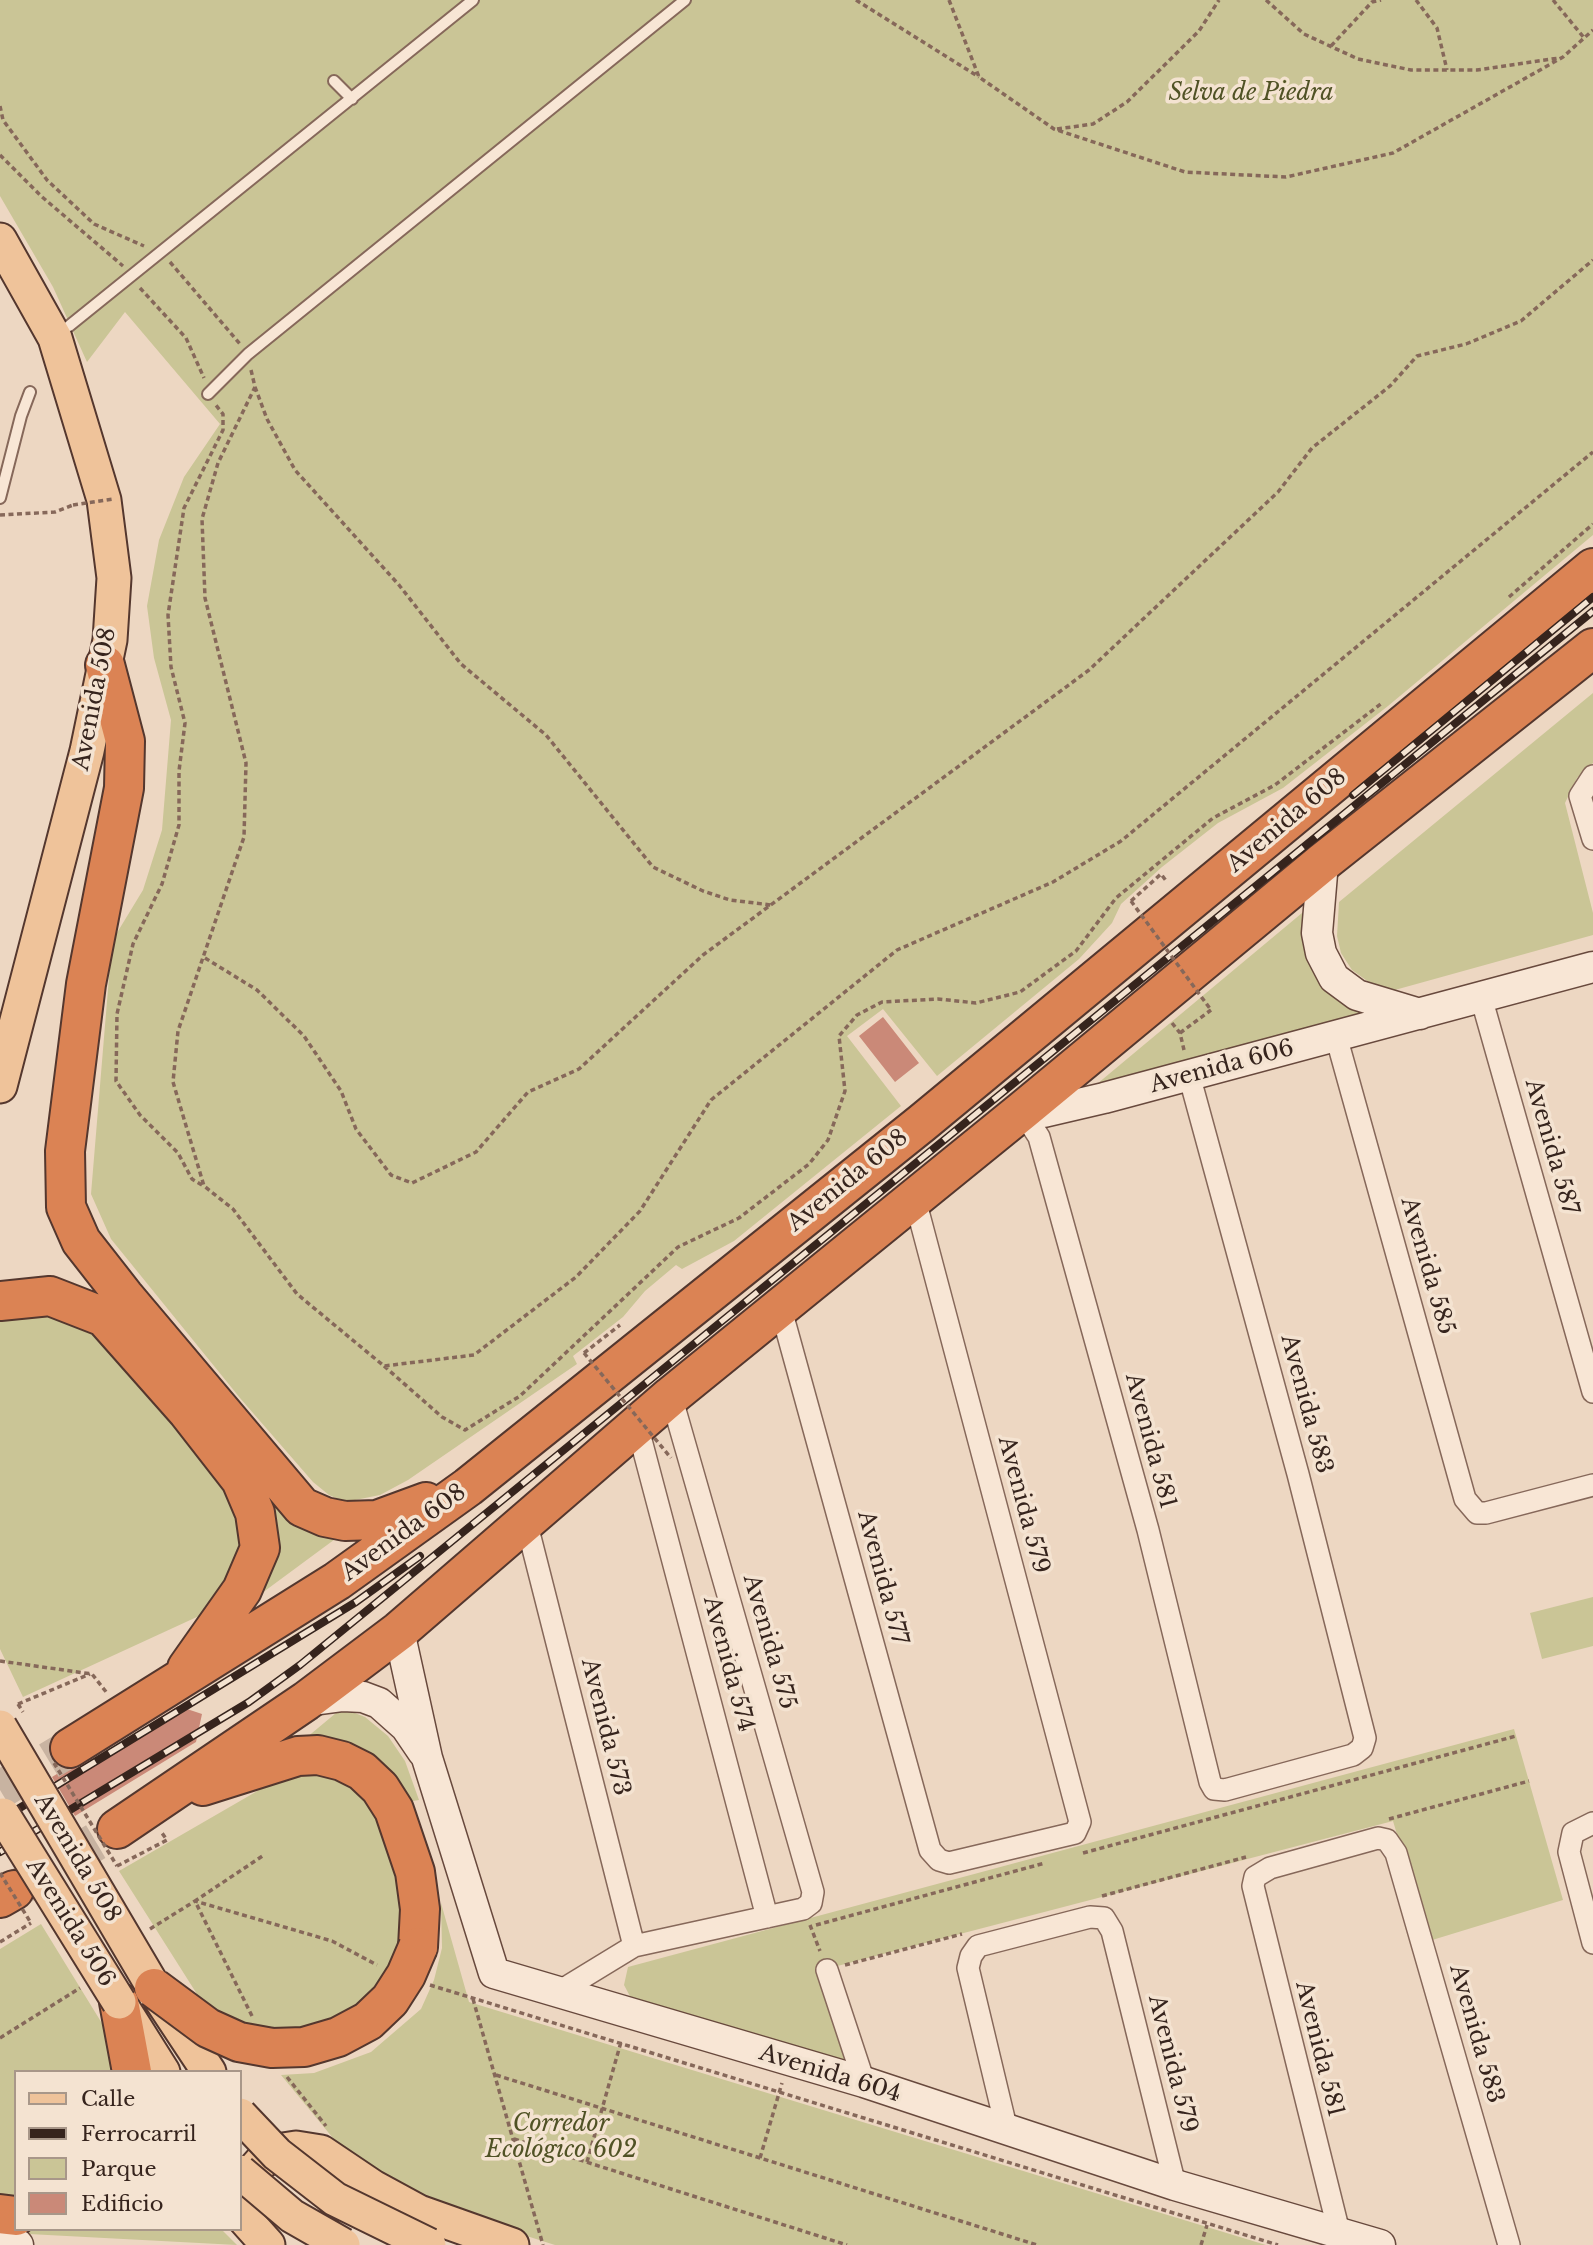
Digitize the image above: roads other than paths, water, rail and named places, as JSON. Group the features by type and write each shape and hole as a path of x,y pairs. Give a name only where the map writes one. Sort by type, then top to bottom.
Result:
{"highway":[{"name":"Avenida 608","path":"62,1755 337,1581 468,1487 922,1123 1593,568"},
{"path":"117,1847 167,1797 306,1701 399,1630 780,1306 1022,1111 1148,1004 1323,862 1593,648"},
{"path":"105,666 125,741 124,788 86,985 65,1151 66,1207 81,1241 302,1507 325,1517 345,1521 377,1520 468,1487"},
{"path":"0,1301 50,1296 104,1317 188,1412 241,1480 254,1513 260,1548 242,1590 176,1683"},
{"path":"154,1988 208,2028 239,2042 272,2048 304,2047 338,2037 368,2021 390,2000 406,1975 421,1965 420,1909 415,1872 394,1810 380,1788 362,1771 342,1761 318,1755 298,1756 167,1797"},
{"path":"119,2002 132,2070"}],"main road":[{"name":"Avenida 508","path":"0,240 63,332 104,499 114,578 110,640 87,751 0,1086"},
{"name":"Avenida 508","path":"14,1715 154,1988 208,2070"},
{"name":"Avenida 506","path":"0,1810 162,2070"},
{"path":"242,2117 277,2154 335,2199 429,2245"},
{"path":"268,2245 243,2217 243,2193 261,2162 283,2150 296,2148 321,2152 373,2187 419,2212 528,2240"},
{"path":"242,2174 292,2216 343,2245"}],"street":[{"path":"1590,779 1580,796 1593,839"},
{"path":"1323,862 1317,933 1321,953 1334,978 1357,995 1420,1014"},
{"name":"Avenida 606","path":"1022,1111 1044,1112 1593,967"},
{"name":"Avenida 587","path":"1481,997 1593,1392"},
{"name":"Avenida 585","path":"1336,1036 1465,1499 1471,1509 1477,1513 1486,1513 1593,1485"},
{"name":"Avenida 583","path":"1186,1076 1298,1474 1365,1738 1362,1748 1353,1755 1225,1790 1214,1789"},
{"name":"Avenida 581","path":"1022,1111 1039,1137 1148,1530 1214,1789"},
{"name":"Avenida 579","path":"914,1196 1080,1828 1075,1832 949,1863 939,1860"},
{"name":"Avenida 577","path":"780,1306 930,1850 939,1860"},
{"name":"Avenida 575","path":"671,1396 813,1892 808,1913 766,1917"},
{"name":"Avenida 574","path":"637,1425 766,1917"},
{"name":"Avenida 573","path":"526,1521 634,1946"},
{"name":"Avenida 604","path":"399,1630 427,1758 494,1973 863,2082 1175,2185 1380,2245"},
{"name":"Avenida 604","path":"306,1701 343,1696 363,1697 379,1703 406,1727 427,1758"},
{"path":"1593,1823 1573,1833 1569,1852 1593,1943"},
{"name":"Avenida 581","path":"1339,2232 1254,1896 1255,1877 1270,1868 1378,1838 1387,1830"},
{"name":"Avenida 583","path":"1387,1830 1396,1853 1509,2245"},
{"path":"557,1993 634,1946 766,1917"},
{"name":"Avenida 579","path":"1007,2131 968,1968 971,1956 978,1946 1090,1917 1104,1918 1112,1931 1175,2185"},
{"path":"827,1970 863,2082"},
{"path":"0,2244 18,2245"}],"lane":[{"path":"63,332 473,0"},
{"path":"208,394 248,354 685,0"},
{"path":"334,81 352,99"},
{"path":"0,498 21,416 30,392"}],"tunnel":[{"path":"0,1790 70,1748"},
{"path":"14,1890 117,1829"}],"railway":[{"path":"1353,795 1593,597"},
{"path":"0,1852 249,1702 300,1665 1593,611"},
{"path":"0,1820 356,1602 420,1556"}],"park label":[{"name":"Selva de Piedra","path":"1251,94"},
{"name":"Corredor Ecológico 602","path":"561,2138"}]}
